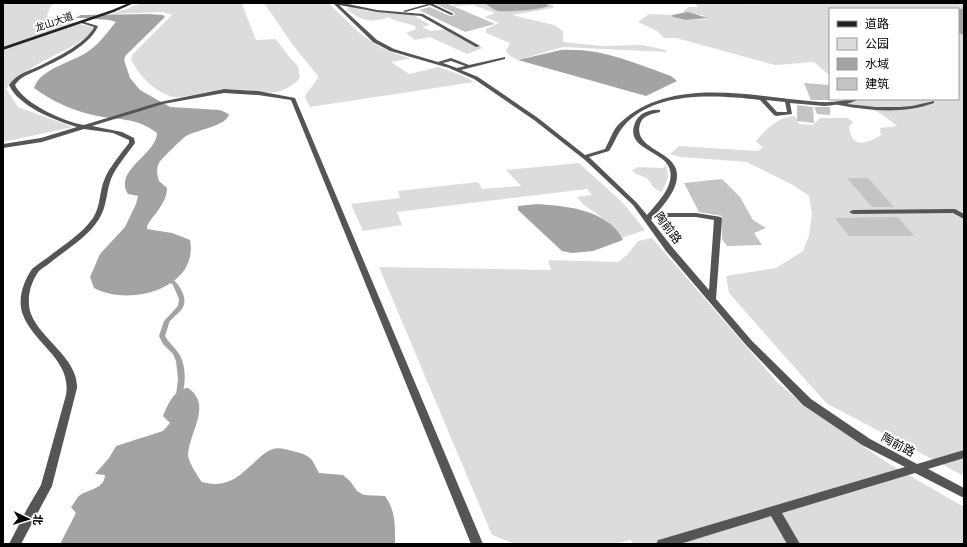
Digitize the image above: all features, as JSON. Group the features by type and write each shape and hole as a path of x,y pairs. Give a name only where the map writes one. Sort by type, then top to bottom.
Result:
{"main road":[{"name":"龙山大道","path":"3,49 132,3"}],"street":[{"path":"336,3 377,11 422,15 478,46"},
{"name":"陶前路","path":"336,3 375,41 392,50 456,69 494,89 584,157 649,218 669,248 712,300 749,342 807,402 866,442 964,493"},
{"path":"401,12 430,4 452,14"},
{"path":"15,544 46,486 71,395 72,383 71,377 61,361 21,317 18,311 18,305 21,291 30,276 36,270 84,232 96,219 102,206 108,178 132,143 132,139 123,134 66,122 47,113 18,95 12,87 13,82 18,77 66,53 92,34 96,26 82,22"},
{"path":"456,69 467,65 503,58"},
{"path":"438,63 451,59 467,65"},
{"path":"3,146 42,140 162,103 224,91 258,93 293,99 477,544"},
{"path":"584,157 607,150 621,125 642,109 666,98 696,94 865,107 904,108 924,106 932,102"},
{"path":"762,99 776,114 790,114 787,101"},
{"path":"832,104 852,100"},
{"path":"642,109 649,112 658,111"},
{"path":"649,112 640,119 636,125 637,136 642,144 669,161 673,170 672,184 649,218"},
{"path":"853,212 955,211 964,217"},
{"path":"649,218 696,215 718,220 712,300"},
{"path":"662,544 964,454"},
{"path":"774,511 794,544"}],"green space":[{"path":"3,3 54,3 50,7 47,16 92,27 91,34 25,72 6,89 18,107 73,127 3,142"},
{"path":"143,3 259,3 242,4 256,40 276,39 298,66 300,78 289,87 276,92 224,89 183,97 166,95 143,77 131,59 133,54 172,15 163,12 111,14"},
{"path":"264,3 328,3 356,30 375,44 397,54 411,58 391,62 409,74 439,67 461,75 474,82 310,107 305,97 318,76 293,45"},
{"path":"450,3 548,3 554,6 553,8 512,15 554,25 563,31 563,42 601,46 643,45 666,50 667,52 563,47 518,60 510,56 506,51 510,43 486,33 486,29 499,23 485,17 495,13 473,5 455,6"},
{"path":"694,3 964,3 964,8 829,8 829,75 814,62 775,65 676,38 664,38 657,31 638,22 649,14 672,15 673,17 686,20 708,19 703,15 682,13 688,7 698,7"},
{"path":"350,7 366,11 411,14 430,25 422,27 431,31 446,29 483,48 467,54 430,37 415,40 406,33 416,29 415,26 391,19 390,17 372,21 362,19 347,9"},
{"path":"959,33 964,35 964,476 826,403 729,293 726,276 776,268 803,251 809,236 812,214 809,196 793,185 747,162 681,157 670,154 679,146 757,151 763,148 756,141 764,132 783,118 795,116 799,124 813,125 820,118 848,118 853,122 849,127 853,139 860,143 870,141 881,135 880,128 897,126 873,110 867,108 854,108 845,104 845,100 959,100"},
{"path":"579,163 623,203 645,230 622,238 607,221 584,205 577,197 592,195 587,189 397,212 402,225 363,231 351,204 400,198 398,191 478,182 482,189 521,186 506,170"},
{"path":"666,163 668,177 662,192 655,189 646,178 632,170 638,167 663,168"},
{"path":"652,238 777,382 806,407 886,462 964,507 964,544 633,544 631,540 613,544 515,544 492,535 379,267 551,270 548,260 618,262 627,255 638,241"}],"water":[{"path":"485,3 544,3 549,6 531,10 499,11 491,8"},
{"path":"964,8 964,35 959,33 959,9"},
{"path":"688,12 708,18 686,20 673,17 672,15"},
{"path":"81,15 163,15 165,17 126,55 124,60 130,78 140,90 170,107 220,110 229,114 223,122 186,136 158,165 158,179 167,188 165,199 147,226 147,229 172,233 190,240 190,257 184,271 173,282 158,290 142,294 125,295 109,293 94,288 90,277 100,254 125,227 136,204 138,196 128,194 125,185 126,177 155,141 157,133 133,121 102,117 69,108 34,88 43,75 50,70 84,54 94,47 116,22 103,19 75,18"},
{"path":"561,50 590,51 618,57 671,76 677,81 646,96 518,60"},
{"path":"538,204 574,208 597,216 608,222 623,240 593,251 572,253 562,251 518,210 518,206"},
{"path":"188,388 199,402 199,411 198,419 189,446 188,458 202,482 219,484 233,480 263,455 273,449 281,448 293,451 310,458 319,473 343,475 350,481 357,491 364,495 385,496 393,513 395,525 395,544 60,544 76,513 71,507 79,496 102,484 105,475 95,474 109,458 116,446 163,431 170,423 163,416 169,402 179,391"}],"building":[{"path":"434,3 446,3 495,24 465,32 419,10 430,7 450,16 455,15 455,13"},
{"path":"804,83 829,85 829,100 811,100"},
{"path":"797,105 813,107 814,123 797,121"},
{"path":"814,107 830,107 830,115 817,114"},
{"path":"847,178 868,178 894,207 872,207"},
{"path":"722,179 740,197 753,220 766,228 754,233 762,245 727,246 722,239 722,216 699,212 684,183"},
{"path":"898,217 914,236 849,236 835,218"}],"waterway":[{"path":"167,277 175,284 182,299 181,306 167,321 162,336 178,356 181,367 181,385 179,395"}]}
